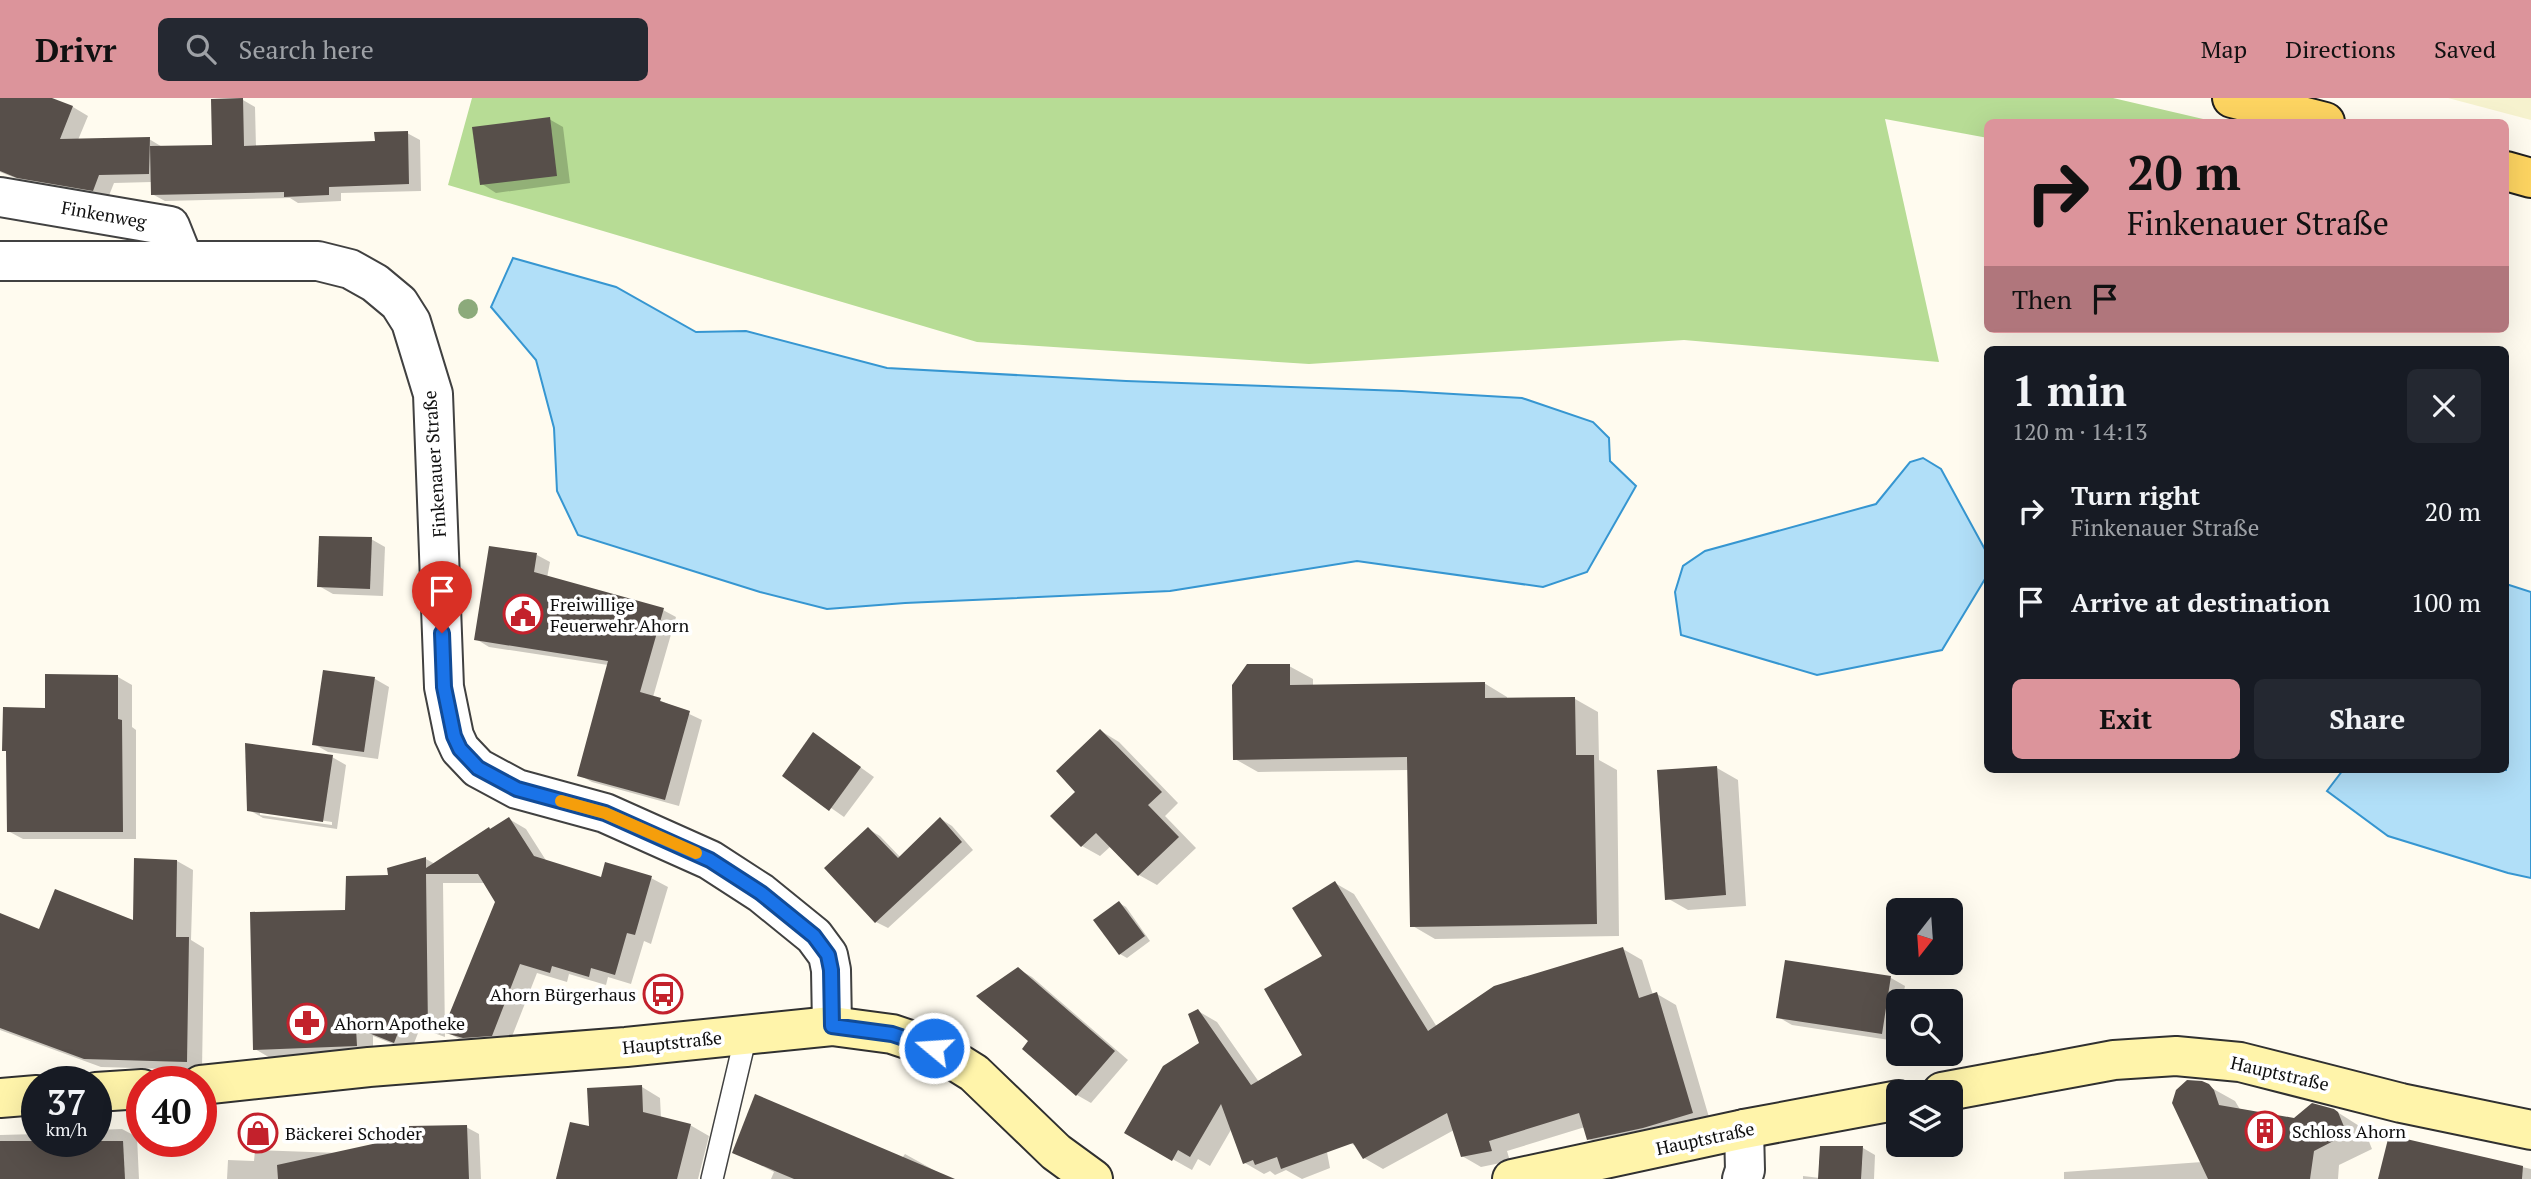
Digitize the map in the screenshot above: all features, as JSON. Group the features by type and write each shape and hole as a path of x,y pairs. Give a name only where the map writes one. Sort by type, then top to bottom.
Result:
{"main road":[{"path":"2232,98 2313,119"},
{"path":"2509,172 2531,178"}],"street":[{"name":"Finkenweg","path":"0,197 170,226 184,261"},
{"name":"Finkenauer Straße","path":"0,261 318,261 350,269 374,283 399,303 411,322 433,394 444,687 454,736 460,749 478,768 517,789 605,813 710,860 761,893 814,936 828,955 831,970 832,1026"},
{"name":"Hauptstraße","path":"217,1083 369,1067 626,1047 832,1026 892,1034 934,1048 974,1073 1056,1152 1093,1179"},
{"name":"Hauptstraße","path":"1963,1088 2115,1060 2176,1056 2240,1062 2401,1103 2531,1130"},
{"path":"0,1097 21,1096"},
{"name":"Hauptstraße","path":"1511,1179 1744,1129 1886,1102"},
{"path":"1742,1179 1745,1170 1744,1129"}],"lane":[{"path":"712,1179 746,1035"}],"shaded area":[{"path":"2448,98 2531,98 2531,120"}],"green space":[{"path":"472,98 2113,98 2203,119 1984,119 1984,137 1885,119 1939,362 1684,340 1309,364 977,342 448,185"}],"water":[{"path":"513,258 616,287 696,332 746,331 887,368 1522,398 1593,422 1609,438 1610,461 1636,486 1587,572 1543,587 1357,561 1170,591 827,609 760,592 578,535 557,491 554,428 536,360 491,307"},
{"path":"1923,458 1941,469 1984,548 1984,581 1942,650 1817,675 1681,635 1675,592 1683,566 1705,551 1876,504 1910,462"},
{"path":"2509,585 2531,592 2531,878 2388,836 2327,791 2341,773 2509,773"}],"building":[{"path":"0,98 52,98 73,106 60,139 150,137 149,174 99,175 93,191 17,178 0,171"},
{"path":"243,98 244,146 375,141 374,132 408,131 409,184 329,187 329,195 284,197 284,192 151,195 150,146 212,145 211,99"},
{"path":"550,117 557,176 480,185 472,127"},
{"path":"319,536 372,537 370,589 317,587"},
{"path":"489,546 537,553 534,572 664,608 640,692 690,711 665,800 577,776 608,661 474,640"},
{"path":"1247,664 1290,664 1290,685 1485,682 1485,698 1575,697 1576,755 1594,755 1597,924 1410,927 1407,757 1233,760 1232,685"},
{"path":"323,670 375,677 364,752 312,745"},
{"path":"45,674 118,675 118,719 122,720 123,832 7,832 6,751 2,751 3,707 45,708"},
{"path":"1100,729 1162,792 1148,805 1179,837 1138,876 1096,833 1081,847 1050,816 1075,792 1056,771"},
{"path":"813,732 861,767 829,811 782,776"},
{"path":"245,743 333,755 323,822 247,811"},
{"path":"1717,766 1726,895 1665,900 1657,770"},
{"path":"509,817 534,856 601,877 605,862 652,876 635,935 627,933 615,975 591,968 589,977 552,966 550,973 520,964 492,1036 463,1038 442,1032 495,902 478,874 426,874 428,1030 403,1020 394,1043 356,1028 357,1046 253,1050 250,912 345,910 346,876 388,875 387,868 426,857 426,868"},
{"path":"940,817 962,842 875,923 824,868 868,827 898,858"},
{"path":"134,858 177,860 176,937 189,937 187,1062 84,1059 0,1028 0,913 39,929 55,889 133,920"},
{"path":"1335,881 1428,1031 1494,986 1623,947 1639,998 1657,992 1693,1113 1643,1128 1587,1140 1579,1113 1489,1141 1492,1151 1461,1157 1447,1113 1363,1159 1353,1143 1281,1169 1277,1157 1255,1165 1253,1160 1243,1164 1221,1104 1190,1157 1178,1150 1172,1161 1124,1133 1163,1066 1199,1043 1188,1014 1198,1009 1251,1085 1302,1055 1264,989 1322,956 1292,908"},
{"path":"1119,901 1145,936 1119,955 1093,920"},
{"path":"1785,960 1891,976 1889,989 1886,989 1882,1034 1776,1018"},
{"path":"1018,967 1115,1051 1076,1096 1022,1049 1028,1041 976,996"},
{"name":"Schloss Ahorn","path":"2187,1080 2209,1084 2219,1105 2294,1118 2312,1103 2334,1109 2338,1112 2347,1134 2314,1151 2310,1179 2208,1179 2172,1103 2176,1090"},
{"path":"642,1085 643,1112 691,1124 677,1179 556,1179 570,1122 589,1126 587,1088"},
{"path":"755,1094 955,1179 794,1179 732,1153"},
{"path":"467,1125 469,1179 278,1179 277,1165 409,1136 409,1126"},
{"path":"2389,1135 2523,1166 2522,1179 2378,1179"},
{"path":"0,1141 21,1141 21,1157 112,1157 112,1141 123,1141 125,1179 0,1179"},
{"path":"1820,1146 1863,1146 1861,1179 1818,1179"}],"slow traffic":[{"path":"561,801 605,813 696,853"}],"place":[{"name":"Freiwillige Feuerwehr Ahorn","path":"523,614"},
{"name":"Ahorn Bürgerhaus","path":"663,994"},
{"name":"Ahorn Apotheke","path":"307,1023"},
{"name":"Schloss Ahorn","path":"2265,1131"},
{"name":"Bäckerei Schoder","path":"258,1133"}],"route":[{"path":"442,633 444,687 454,736 460,749 478,768 517,789 605,813 710,860 761,893 814,936 828,955 831,970 832,1026 892,1034 934,1048"}]}
